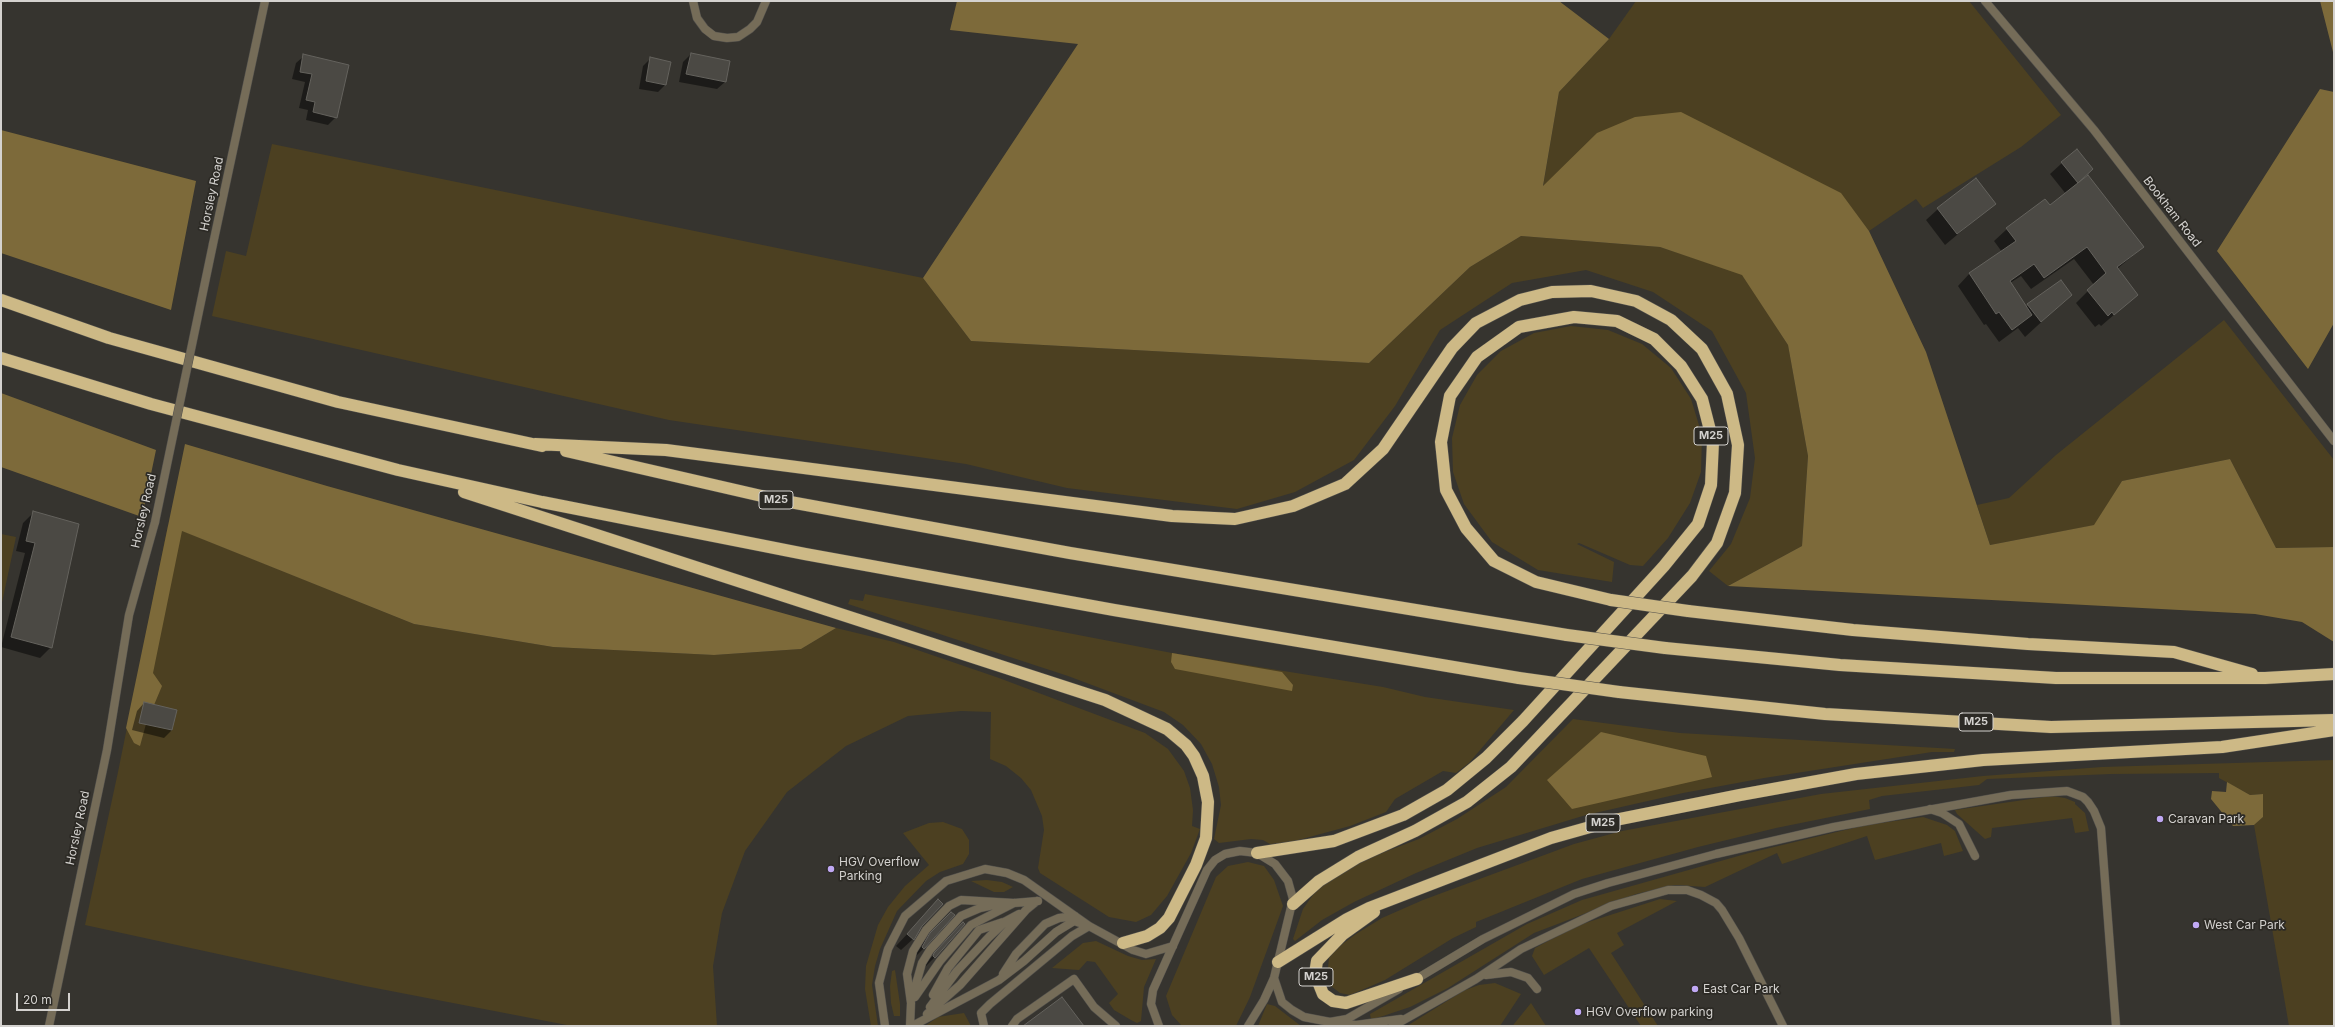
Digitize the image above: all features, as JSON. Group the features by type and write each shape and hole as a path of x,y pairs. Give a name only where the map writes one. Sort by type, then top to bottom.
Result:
{"highway":[{"name":"M25","path":"535,444 666,450 1172,516 1236,519 1294,506 1345,484 1383,449 1452,348 1476,323 1520,300 1552,292 1591,291 1636,301 1671,320 1702,349 1727,394 1738,445 1735,493 1717,543 1692,576 1511,767 1467,802 1415,831 1358,857 1319,881 1293,904"},
{"name":"M25","path":"1,300 109,338 338,402 535,444 779,500 1070,553 1566,635 1664,648 1840,665 2056,678 2265,678 2334,674"},
{"name":"M25","path":"1257,853 1334,841 1403,815 1446,790 1486,758 1523,721 1664,566 1698,524 1711,485 1713,442 1702,399 1681,366 1654,340 1617,321 1574,317 1519,327 1477,357 1450,396 1441,442 1446,490 1466,528 1494,561 1536,582 1611,600 1688,611 1861,631 2174,652 2265,678"},
{"name":"M25","path":"1,358 151,404 398,470 542,502 805,554 1114,610 1519,678 1619,692 1826,714 2051,726 2334,720"},
{"name":"M25","path":"398,470 1105,700 1167,729 1190,750 1202,776 1208,802 1206,838 1196,865 1169,918 1160,928 1147,936 1123,943"},
{"name":"M25","path":"1278,962 1347,918 1505,855 1582,828 1740,794 1856,774 1983,760 2222,747 2334,730"},
{"name":"M25","path":"1397,898 1373,913 1328,947 1317,960 1315,974 1323,994 1332,1001 1346,1003 1416,979"}],"street":[{"name":"Horsley Road","path":"49,1026 107,750 129,615 155,522 265,1"},
{"path":"693,1 697,18 705,29 714,36 727,38 738,37 750,29 757,22 766,1"},
{"name":"Bookham Road","path":"1985,1 2094,130 2334,441"},
{"path":"1274,978 1282,1002 1292,1010 1318,1023 1347,1019 1483,939 1574,894 1608,883 1777,839 1929,809 2010,795 2067,791 2083,797 2088,802 2094,811 2101,828 2116,1026"},
{"path":"1929,809 1942,813 1959,824 1975,856"},
{"path":"1159,1026 1151,1004 1153,990 1207,870 1215,860 1225,854 1240,851 1257,853 1267,858 1282,872 1292,890 1293,904 1274,978 1264,1000 1248,1026"},
{"path":"884,1026 879,983 888,948 905,916 946,881 986,869 1007,873 1024,880 1056,901 1089,926"},
{"path":"1393,1026 1476,979 1521,949 1611,906 1668,890 1687,890 1716,903 1738,938 1783,1026"},
{"path":"915,1024 907,974 913,950 926,930 949,906 961,900 1010,902 1038,901 1047,898 1056,901"},
{"path":"915,1024 948,968 979,930 1006,921 1026,910 1038,901"},
{"path":"911,1003 922,963 930,950 962,916 980,908 1010,902"},
{"path":"911,1003 940,961 971,925 1010,902"},
{"path":"915,1024 960,985 1026,910"},
{"path":"999,980 1016,954 1045,924 1059,918 1075,916"},
{"path":"915,1024 957,971 1006,921"},
{"path":"915,1024 999,980 1024,961 1056,932 1074,921 1089,926 1123,943 1133,950 1146,954 1173,946"},
{"path":"984,1026 982,1013 990,1004 1072,936 1089,926"},
{"path":"1476,979 1491,973 1511,972 1528,978 1537,989"},
{"path":"1012,1026 1017,1019 1074,979 1094,1007 1116,1026"},
{"path":"1330,1022 1356,1025 1404,1019"}],"shaded area":[{"path":"957,1 1559,1 1609,39 1559,92 1543,186 1597,133 1635,117 1681,112 1841,193 1869,231 1926,352 1990,545 2094,525 2122,481 2230,459 2276,548 2334,547 2334,642 2302,622 2255,614 1728,586 1802,546 1808,456 1788,345 1742,275 1660,247 1521,236 1470,267 1369,363 971,341 923,278 1078,44 950,30"},
{"path":"1636,1 1969,1 2061,115 2021,147 1923,208 1916,199 1869,231 1840,193 1543,187 1559,92 1609,39"},
{"path":"2320,1 2334,1 2334,56"},
{"path":"2320,89 2334,92 2334,323 2308,369 2217,251"},
{"path":"1,130 196,181 171,310 1,253"},
{"path":"272,144 923,278 971,341 1369,363 1470,267 1521,236 1660,247 1742,274 1788,345 1808,456 1802,546 1728,586 1709,571 1731,544 1750,498 1755,458 1746,393 1712,331 1653,292 1586,270 1512,283 1440,330 1395,406 1354,460 1295,492 1237,509 1067,488 966,464 669,420 212,316 226,251 246,256"},
{"path":"2224,320 2334,460 2334,547 2276,548 2230,459 2122,481 2095,525 1990,545 1977,505 2009,498 2056,455"},
{"path":"1571,326 1608,330 1642,344 1671,368 1691,399 1702,435 1701,472 1690,503 1668,538 1643,566 1630,565 1579,543 1577,544 1614,562 1612,582 1538,570 1492,542 1464,504 1453,472 1452,438 1460,405 1477,375 1501,351 1534,333"},
{"path":"1,393 156,450 142,517 1,467"},
{"path":"185,444 327,486 836,628 801,649 714,655 553,647 414,624 182,531 153,673 162,686 146,724 140,746 134,743 126,728"},
{"path":"168,525 414,624 553,647 714,655 801,649 836,628 894,642 999,678 1145,733 1168,749 1184,771 1190,788 1193,810 1192,826 1200,829 1191,853 1167,896 1151,915 1136,922 1109,917 1040,873 1038,868 1044,830 1042,816 1031,790 1021,778 1006,766 990,759 991,712 961,711 908,716 846,746 787,792 745,851 722,913 713,966 717,1026 572,1026 365,986 85,925 118,772"},
{"path":"1,534 16,537 1,607"},
{"path":"865,594 1172,653 1383,687 1425,697 1514,710 1469,763 1456,773 1443,771 1395,799 1386,812 1350,826 1291,842 1270,844 1263,840 1251,839 1219,843 1214,839 1221,805 1219,787 1212,764 1201,744 1183,725 1164,712 1068,676 848,604 850,599 863,601"},
{"path":"1172,653 1282,672 1293,685 1292,691 1175,669 1171,662"},
{"path":"1573,719 1680,733 1955,749 1954,752 1932,752 1764,778 1683,793 1586,815 1477,848 1416,873 1354,902 1322,920 1295,941 1293,939 1303,909 1315,892 1329,878 1355,863 1419,839 1457,819 1506,787"},
{"path":"1601,732 1706,756 1712,777 1572,809 1547,780"},
{"path":"2334,760 2334,1026 2289,1026 2254,825 2263,817 2263,794 2250,795 2219,778 2219,773 2111,774 1987,779 1979,785 1882,796 1869,800 1870,809 1776,828 1698,847 1582,879 1476,922 1476,927 1453,938 1385,980 1350,995 1340,993 1331,986 1327,977 1329,958 1337,948 1382,918 1423,900 1574,844 1622,831 1821,794 1983,776 2102,767"},
{"path":"2227,782 2250,795 2263,794 2263,817 2254,825 2233,826 2211,799 2212,791 2226,792"},
{"path":"2051,796 2065,798 2075,802 2075,804 2085,813 2089,831 2075,833 2072,818 1992,828 1991,837 1985,839 1957,814 1955,810"},
{"path":"1923,817 1947,825 1955,831 1963,851 1944,856 1941,843 1875,860 1867,836 1782,864 1777,853 1705,887 1676,885 1636,894 1534,933 1448,988 1410,1007 1371,1020 1370,1014 1527,924 1582,900 1749,853 1866,825"},
{"path":"943,822 962,829 969,840 969,854 963,864 940,872 926,881 897,911 880,949 875,966 872,985 878,1026 871,1026 865,989 866,966 878,925 888,907 905,886 929,865 903,833 929,823"},
{"path":"1248,862 1264,866 1274,880 1283,906 1250,997 1236,1026 1182,1026 1172,1015 1166,996 1216,877 1228,866"},
{"path":"987,880 1002,882 1013,887 1004,892 994,892 971,881"},
{"path":"1660,899 1677,901 1617,933 1624,945 1611,953 1658,1026 1641,1026 1589,948 1544,975 1532,956 1535,948 1576,926"},
{"path":"1096,941 1128,956 1142,960 1156,959 1144,987 1141,1021 1137,1023 1114,1010 1109,1003 1118,994 1095,962 1087,961 1079,970 1052,968 1083,943"},
{"path":"895,970 900,1004 900,1016 894,1016 891,1003 890,986 892,971"},
{"path":"1495,983 1521,994 1500,1026 1407,1026 1463,991 1479,985"},
{"path":"1531,1003 1546,1026 1513,1026 1514,1024"},
{"path":"1267,1004 1275,1006 1301,1026 1258,1026"},
{"path":"964,1013 971,1026 925,1026 938,1017"}],"building":[{"path":"691,53 730,61 726,82 686,74"},
{"path":"303,54 349,65 337,118 313,112 315,102 306,100 312,74 300,72"},
{"path":"650,57 671,62 666,85 646,81"},
{"path":"2077,149 2093,169 2078,183 2061,162"},
{"path":"2088,175 2144,247 2117,267 2138,295 2114,315 2112,312 2108,316 2087,290 2106,273 2087,247 2044,278 2034,264 2010,281 2032,315 2012,330 1999,312 1996,314 1969,273 2016,241 2006,228 2045,199 2050,205"},
{"path":"1976,178 1996,204 1957,234 1937,208"},
{"path":"2061,280 2072,295 2041,322 2027,304"},
{"path":"33,511 79,524 52,648 11,637 35,543 26,541"},
{"path":"144,702 177,710 172,730 139,723"},
{"path":"938,899 943,904 922,926 914,940 907,934"},
{"path":"951,912 955,915 924,949 922,947 930,933"},
{"path":"963,922 965,924 935,958 933,956 934,953"},
{"path":"1062,997 1084,1026 1023,1026"}],"place":[{"name":"Caravan Park","path":"2160,819"},
{"name":"HGV Overflow Parking","path":"831,869"},
{"name":"West Car Park","path":"2196,925"},
{"name":"East Car Park","path":"1695,989"},
{"name":"HGV Overflow parking","path":"1578,1012"}]}
